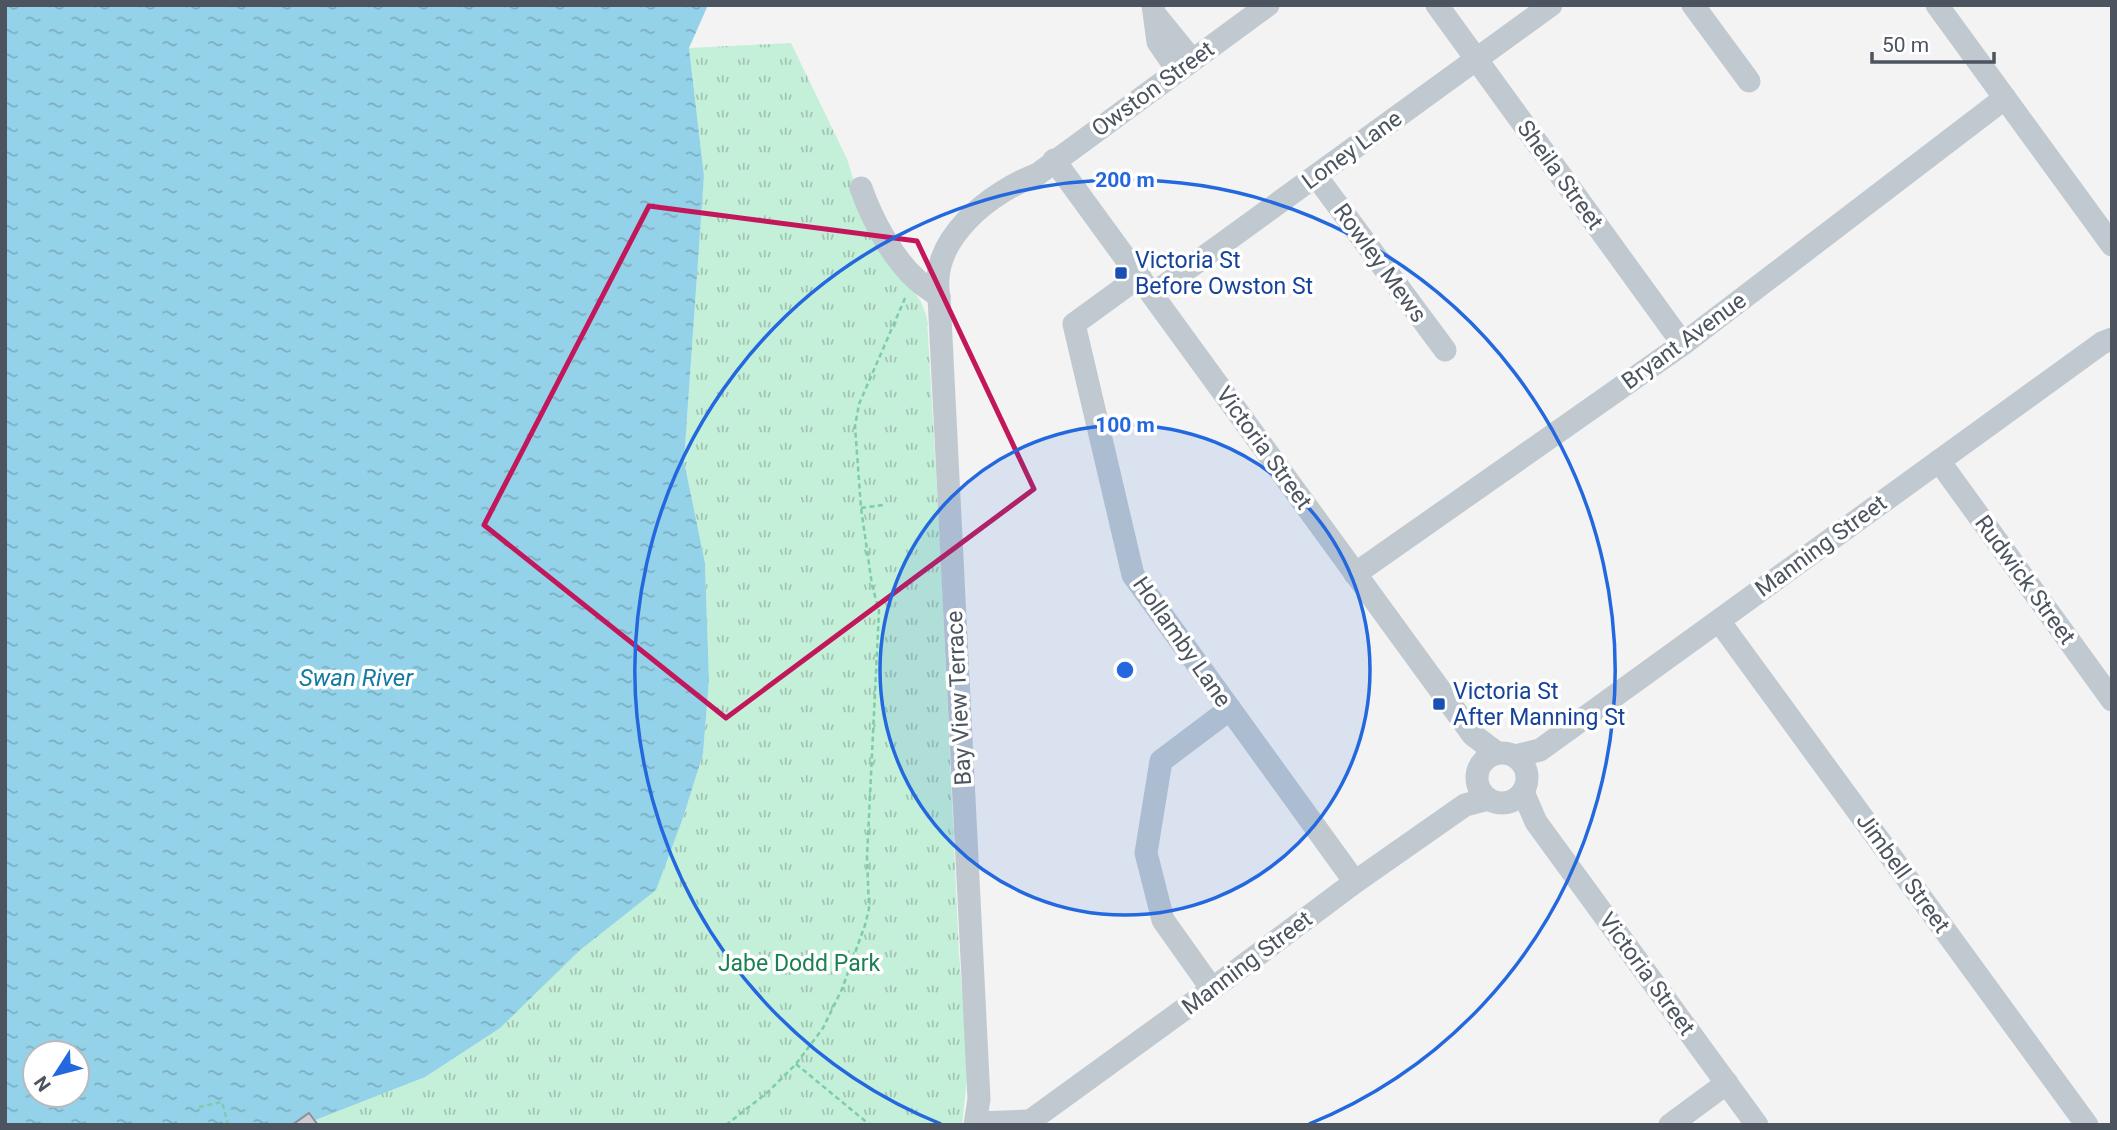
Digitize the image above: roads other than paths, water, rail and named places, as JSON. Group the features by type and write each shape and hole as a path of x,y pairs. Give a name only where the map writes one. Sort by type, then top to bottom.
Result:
{"street":[{"name":"Owston Street","path":"939,297 948,283 956,247 966,220 985,203 1046,167 1268,5"},
{"name":"Sheila Street","path":"1437,5 1683,344"},
{"name":"Loney Lane","path":"1147,285 1316,176 1551,5"},
{"path":"1693,5 1749,81"},
{"path":"1937,5 2112,245"},
{"path":"1153,8 1158,42 1185,66"},
{"name":"Bryant Avenue","path":"1355,574 1683,344 2005,98"},
{"name":"Victoria Street","path":"1046,167 1147,285 1502,778 1758,1125"},
{"name":"Rowley Mews","path":"1316,176 1445,350"},
{"path":"861,188 870,215 900,260 917,280 939,297"},
{"name":"Hollamby Lane","path":"1147,285 1074,324 1133,575 1355,882"},
{"name":"Bay View Terrace","path":"939,297 982,1123"},
{"name":"Manning Street","path":"982,1123 1025,1123 2109,336"},
{"name":"Rudwick Street","path":"1939,461 2112,700"},
{"name":"Jimbell Street","path":"1719,621 2087,1125"},
{"path":"1212,989 1163,920 1146,853 1161,761 1230,709"},
{"path":"1670,1125 1727,1083"}],"water":[{"name":"Swan River","path":"5,5 708,5 689,48 704,176 684,461 705,563 709,680 703,754 683,818 656,890 579,951 500,1028 425,1077 301,1125 5,1125"}],"place":[{"name":"Victoria St Before Owston St","path":"1121,273"},
{"name":"Victoria St After Manning St","path":"1439,704"}],"park label":[{"name":"Jabe Dodd Park","path":"799,963"}]}
